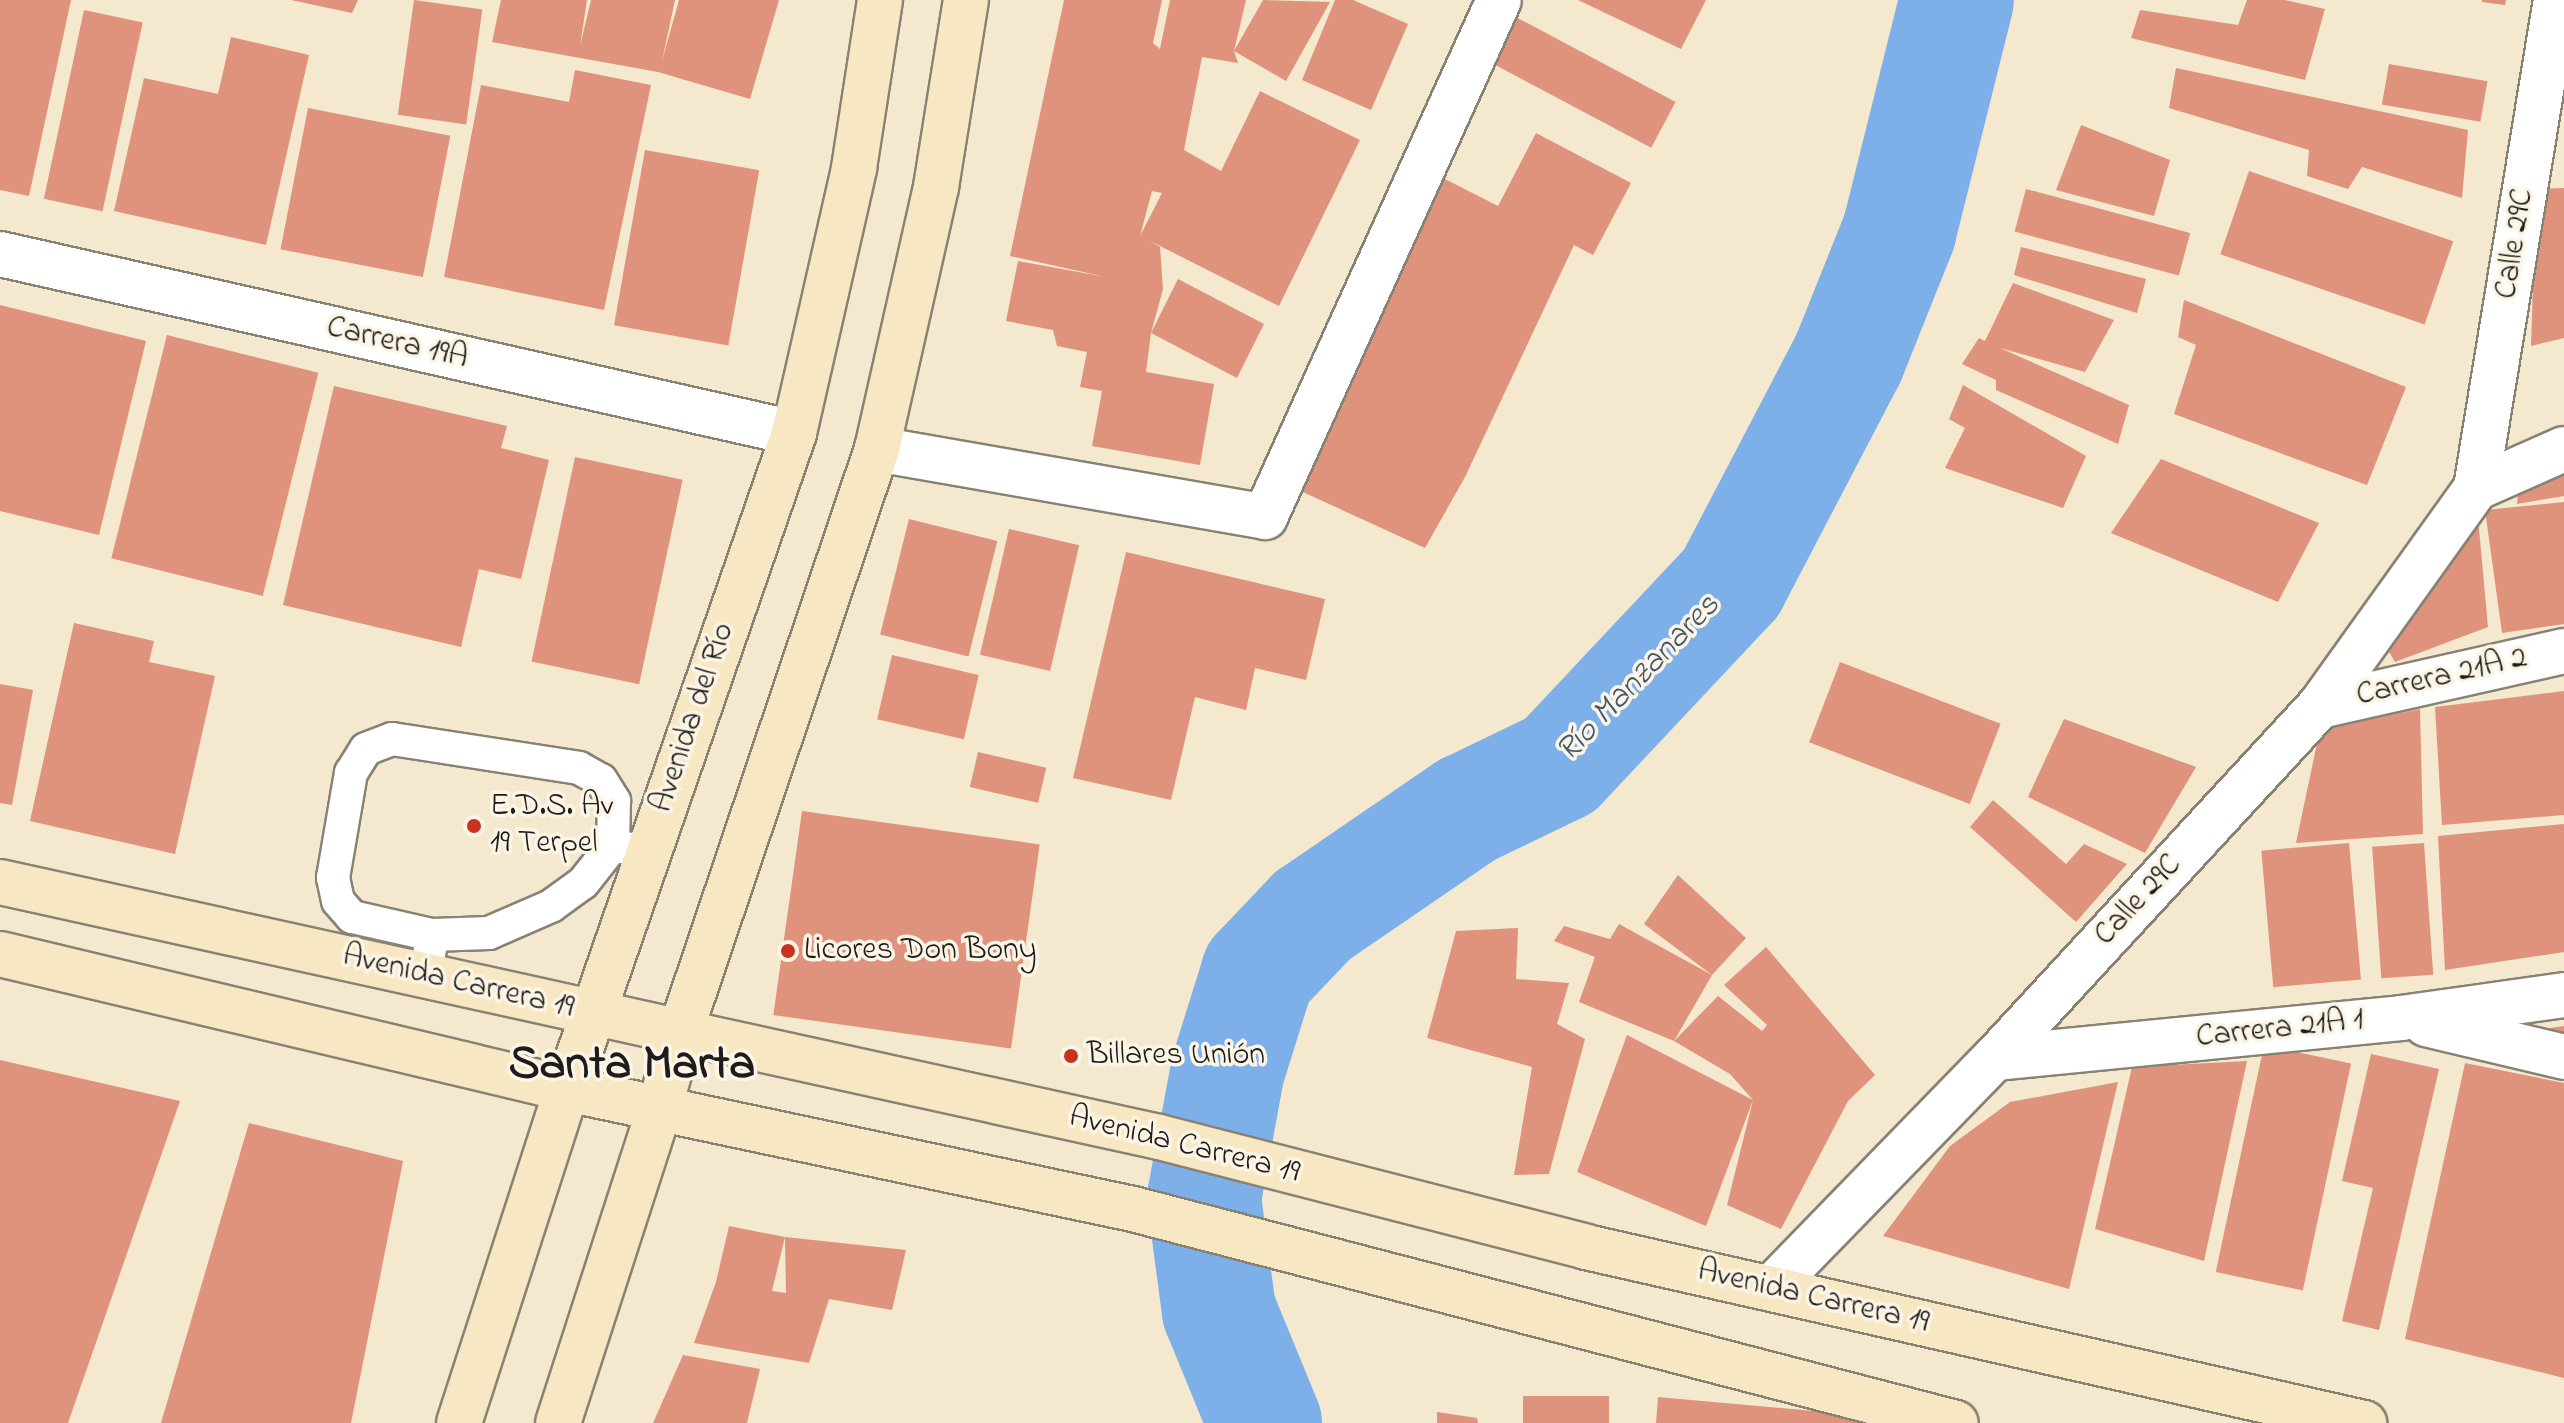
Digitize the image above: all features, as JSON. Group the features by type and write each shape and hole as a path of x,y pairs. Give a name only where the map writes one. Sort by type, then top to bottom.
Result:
{"main road":[{"name":"Avenida del Río","path":"459,1423 567,1089 596,1013 630,849 794,433 854,168 880,0"},
{"path":"558,1423 660,1107 680,1033 877,449 936,187 966,0"},
{"name":"Avenida Carrera 19","path":"0,882 429,955 596,1013 1159,1137 1586,1247 2364,1423"},
{"path":"0,954 567,1089 1133,1209 1956,1423"}],"street":[{"name":"Calle 29C","path":"1771,1288 1995,1058 2320,706 2476,488 2556,0"},
{"path":"877,449 1265,517 1484,4"},
{"name":"Carrera 19A","path":"0,254 794,433"},
{"path":"2476,488 2564,449"},
{"name":"Carrera 21A 2","path":"2320,706 2564,651"},
{"name":"Carrera 21A 1","path":"1995,1058 2401,1018 2564,995"},
{"path":"2401,1018 2564,1057"}],"lane":[{"path":"392,739 579,768 601,780 614,801 630,849 551,906 429,955 352,917 338,901 333,878 351,773 366,749 392,739"}],"building":[{"path":"0,0 71,0 29,196 0,190"},
{"path":"291,0 358,0 352,13"},
{"path":"414,0 482,10 466,124 398,115"},
{"path":"501,0 587,0 580,46 591,0 675,0 662,61 679,0 779,0 750,99 658,72 492,42"},
{"path":"1064,0 1162,0 1153,43 1160,49 1170,0 1246,0 1234,51 1238,63 1202,57 1184,150 1221,171 1260,91 1360,140 1279,306 1150,241 1160,247 1163,289 1151,333 1146,372 1214,384 1200,465 1092,446 1102,391 1080,387 1087,352 1057,346 1053,330 1006,321 1018,261 1106,277 1010,256","holes":["1152,191 1162,193 1140,236"]},
{"path":"1263,0 1330,2 1286,81 1234,51"},
{"path":"1335,0 1353,0 1408,24 1371,110 1302,80"},
{"path":"1578,0 1706,0 1681,49"},
{"path":"2247,0 2285,0 2325,9 2305,80 2131,38 2140,10 2238,25"},
{"path":"2482,0 2506,0 2505,5"},
{"path":"84,10 143,22 103,211 44,199"},
{"path":"1514,16 1676,102 1651,148 1490,62"},
{"path":"231,37 309,55 266,245 114,211 144,78 218,94"},
{"path":"2389,64 2487,81 2480,122 2382,104"},
{"path":"2176,68 2468,130 2462,198 2362,167 2348,189 2307,176 2309,150 2169,108"},
{"path":"575,70 651,85 604,310 444,277 481,85 569,102"},
{"path":"308,108 450,136 423,277 281,249"},
{"path":"2081,125 2170,160 2154,216 2056,190"},
{"path":"1536,133 1631,183 1593,255 1574,245 1465,477 1425,548 1292,487 1437,175 1498,206"},
{"path":"645,150 759,170 728,345 614,325"},
{"path":"2249,171 2453,241 2425,325 2220,254"},
{"path":"2564,188 2564,338 2531,346 2536,189"},
{"path":"2026,189 2190,233 2179,275 2015,232"},
{"path":"2021,247 2146,279 2137,313 2014,275"},
{"path":"1178,279 1264,324 1237,378 1151,333"},
{"path":"2013,283 2114,320 2085,372 2000,348 2129,405 2118,444 1996,390 1996,380 1962,364 1979,338 1985,341"},
{"path":"2184,300 2406,387 2367,485 2174,414 2196,345 2178,337"},
{"path":"0,305 146,341 99,535 0,511"},
{"path":"167,335 318,373 263,596 111,558"},
{"path":"1963,385 2086,456 2063,508 1945,468 1965,428 1949,419"},
{"path":"334,386 507,426 501,448 549,460 521,579 479,569 461,647 283,605"},
{"path":"2564,454 2564,496 2517,504 2520,471"},
{"path":"575,457 683,480 639,684 532,661"},
{"path":"2161,459 2319,523 2278,602 2111,533"},
{"path":"2564,502 2564,624 2502,633 2485,510"},
{"path":"2477,507 2488,627 2395,662 2385,645"},
{"path":"909,519 997,541 969,656 880,634"},
{"path":"1009,529 1079,545 1050,671 980,655"},
{"path":"1126,552 1325,599 1306,680 1255,668 1246,710 1195,697 1171,800 1073,778"},
{"path":"74,623 154,641 149,662 215,676 175,854 30,821"},
{"path":"892,655 979,675 964,739 877,719"},
{"path":"1840,662 2001,724 1970,804 1809,742"},
{"path":"0,684 33,690 12,805 0,803"},
{"path":"2564,691 2564,815 2442,825 2435,707"},
{"path":"2420,709 2423,834 2296,843 2320,729"},
{"path":"2064,719 2196,767 2145,853 2028,797"},
{"path":"978,752 1046,768 1038,803 970,787"},
{"path":"1993,800 2066,864 2084,844 2127,864 2076,922 1970,827"},
{"path":"802,811 1040,844 1011,1048 773,1015"},
{"path":"2564,824 2564,952 2445,970 2438,836"},
{"path":"2349,843 2361,979 2273,987 2261,851"},
{"path":"2424,843 2433,975 2381,978 2372,847"},
{"path":"1678,875 1746,938 1712,975 1644,924"},
{"path":"1619,924 1712,975 1674,1041 1579,1002 1595,957 1554,941 1564,926 1610,939"},
{"path":"1518,928 1516,979 1569,983 1557,1024 1585,1039 1549,1174 1514,1175 1532,1067 1427,1038 1456,931"},
{"path":"1766,947 1875,1075 1848,1101 1781,1229 1727,1205 1753,1100 1730,1074 1674,1041 1718,996 1762,1031 1767,1025 1724,985"},
{"path":"2564,1026 2564,1034 2543,1029"},
{"path":"1627,1035 1753,1100 1706,1226 1577,1172"},
{"path":"2264,1045 2351,1064 2303,1290 2216,1272"},
{"path":"2371,1054 2439,1069 2379,1330 2342,1321 2373,1188 2342,1181"},
{"path":"0,1060 180,1101 68,1423 0,1423"},
{"path":"2247,1061 2204,1261 2095,1229 2132,1067"},
{"path":"2465,1063 2564,1083 2564,1378 2405,1339"},
{"path":"2118,1082 2069,1289 1883,1236 1950,1146 2010,1102"},
{"path":"249,1123 403,1161 351,1423 161,1423"},
{"path":"729,1226 785,1237 906,1250 892,1310 829,1299 809,1363 694,1343 716,1282","holes":["785,1237 786,1293 772,1291"]},
{"path":"683,1355 760,1369 747,1423 653,1423"},
{"path":"1523,1396 1609,1396 1609,1423 1523,1423"},
{"path":"1658,1397 1880,1417 1879,1423 1656,1423"},
{"path":"1437,1412 1477,1418 1478,1423 1437,1423"}],"waterway":[{"name":"Río Manzanares","path":"1265,1423 1219,1311 1204,1198 1228,1069 1258,973 1312,916 1467,810 1560,765 1731,583 1849,357 1899,232 1957,0"}],"place":[{"name":"E.D.S. Av 19 Terpel","path":"474,826"},
{"name":"Licores Don Bony","path":"788,951"},
{"name":"Billares Unión","path":"1071,1056"}],"district":[{"name":"Santa Marta","path":"632,1066"}]}
